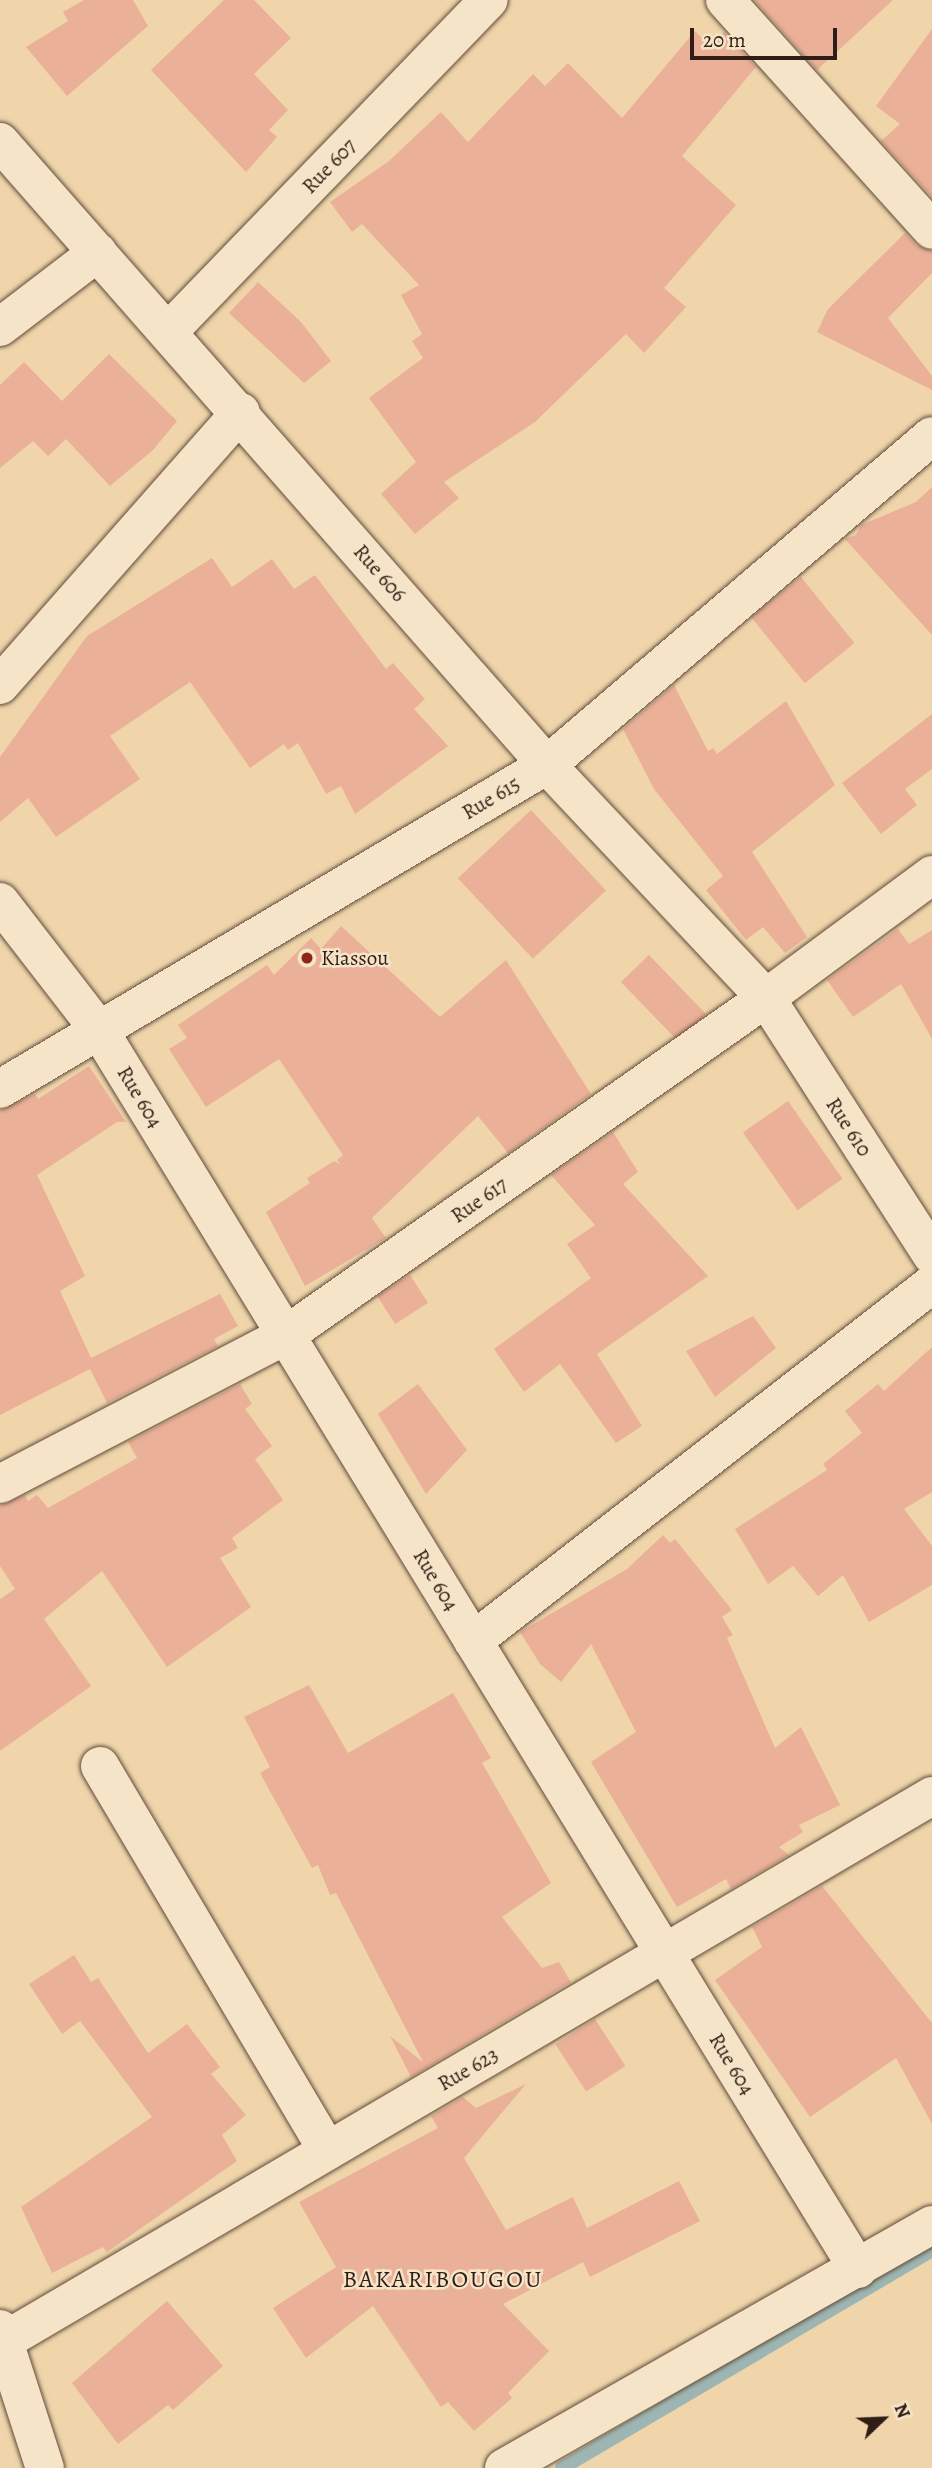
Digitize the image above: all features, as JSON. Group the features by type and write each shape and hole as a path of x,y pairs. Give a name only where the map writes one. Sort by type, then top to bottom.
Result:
{"street":[{"path":"725,0 932,230"},
{"name":"Rue 607","path":"169,331 471,6"},
{"name":"Rue 606","path":"0,142 242,412 547,765 766,998"},
{"path":"0,327 98,252"},
{"path":"0,685 242,412"},
{"name":"Rue 615","path":"0,1089 547,765 932,436"},
{"name":"Rue 617","path":"0,1484 286,1335 766,998 932,875"},
{"name":"Rue 604","path":"0,902 99,1030 858,2269"},
{"name":"Rue 610","path":"766,998 932,1256"},
{"path":"473,1641 932,1284"},
{"path":"100,1766 328,2151"},
{"name":"Rue 623","path":"2,2335 328,2151 932,1796"},
{"path":"504,2468 932,2225"},
{"path":"2,2335 11,2399 44,2468"}],"building":[{"path":"84,0 133,0 148,26 67,96 26,47 68,21 63,12"},
{"path":"224,0 254,0 291,38 254,74 288,110 269,130 277,137 246,172 151,70"},
{"path":"754,0 893,0 817,70"},
{"path":"932,29 932,197 881,141 900,124 876,106"},
{"path":"695,31 710,46 724,32 756,67 682,156 736,205 664,288 686,307 644,353 626,334 535,422 444,482 459,498 415,534 381,494 416,462 369,398 423,358 412,341 422,334 401,295 419,285 362,224 352,232 330,202 389,161 441,112 468,142 533,74 545,86 568,63 622,118"},
{"path":"905,233 916,245 932,251 932,273 888,318 932,376 932,390 817,332 828,309"},
{"path":"258,282 301,322 331,361 304,383 229,313"},
{"path":"109,354 177,421 153,450 110,486 66,439 48,456 33,441 0,468 0,385 24,362 62,401"},
{"path":"932,487 932,635 845,539 856,535 861,525 916,502"},
{"path":"212,558 232,587 272,559 294,589 315,575 386,669 393,663 425,699 414,709 448,746 355,814 341,786 326,794 298,743 288,750 284,744 250,768 190,682 110,736 140,779 56,837 28,798 0,822 0,757 87,636"},
{"path":"801,577 854,643 805,683 751,617"},
{"path":"674,685 708,751 713,748 717,754 786,701 835,785 752,852 807,937 785,953 763,927 746,940 706,890 723,876 654,789 623,729"},
{"path":"932,714 932,769 905,789 917,805 881,834 842,783"},
{"path":"531,810 606,890 533,959 458,878"},
{"path":"341,926 440,1017 506,960 591,1094 508,1153 478,1116 372,1218 386,1238 305,1286 266,1212 310,1183 307,1178 334,1161 340,1164 337,1160 343,1155 279,1059 206,1107 169,1049 187,1038 178,1025 267,965 274,975 311,938 321,949"},
{"path":"898,929 909,944 932,930 932,1039 901,984 853,1017 827,980"},
{"path":"649,955 706,1014 678,1041 621,982"},
{"path":"89,1066 126,1122 117,1122 37,1175 85,1276 60,1291 91,1358 220,1294 238,1326 214,1339 218,1346 107,1403 90,1369 0,1415 0,1111 35,1094 38,1099"},
{"path":"788,1101 842,1179 797,1210 743,1133"},
{"path":"613,1132 638,1172 623,1184 708,1276 597,1354 642,1426 616,1443 560,1364 524,1392 494,1349 591,1278 567,1244 595,1225 551,1175"},
{"path":"410,1275 428,1303 395,1324 377,1296"},
{"path":"753,1316 776,1348 715,1397 686,1351"},
{"path":"932,1347 932,1492 904,1509 932,1546 932,1585 869,1622 843,1575 818,1596 793,1566 768,1584 735,1529 827,1470 823,1464 862,1433 845,1411 878,1384 884,1391"},
{"path":"240,1384 252,1404 245,1409 272,1446 255,1459 283,1500 232,1538 238,1548 220,1558 251,1607 167,1667 102,1571 44,1619 91,1686 0,1751 0,1599 15,1589 0,1566 0,1506 25,1495 28,1501 37,1495 48,1508 137,1458 128,1442"},
{"path":"418,1384 467,1450 426,1494 378,1414"},
{"path":"663,1535 670,1543 675,1539 732,1610 722,1617 733,1635 727,1638 775,1748 801,1727 840,1805 799,1825 803,1832 779,1847 789,1855 731,1889 726,1879 677,1907 591,1762 636,1732 591,1644 561,1682 540,1664 520,1632 627,1569"},
{"path":"309,1685 348,1753 453,1693 491,1758 482,1763 551,1883 502,1917 542,1968 559,1962 571,1982 411,2077 390,2036 423,2062 336,1893 330,1895 318,1865 312,1868 260,1773 270,1767 244,1717"},
{"path":"822,1886 932,2023 932,2124 896,2058 810,2117 715,1980 762,1947 752,1927"},
{"path":"74,1955 91,1982 98,1978 148,2053 187,2024 220,2067 211,2074 246,2115 222,2135 237,2161 107,2252 103,2247 52,2273 21,2207 152,2117 80,2021 62,2034 29,1984"},
{"path":"595,2019 625,2066 586,2092 556,2045"},
{"path":"526,2084 464,2158 506,2230 573,2197 587,2228 679,2181 700,2221 590,2277 583,2262 503,2304 549,2351 508,2393 512,2398 474,2431 448,2402 441,2407 373,2306 306,2358 273,2308 336,2267 299,2202 438,2128 431,2116 463,2097 476,2108"},
{"path":"167,2301 223,2366 173,2410 168,2405 118,2444 72,2383"}],"waterway":[{"path":"562,2468 932,2250"}],"place":[{"name":"Kiassou","path":"307,958"}],"district":[{"name":"BAKARIBOUGOU","path":"443,2280"}]}
